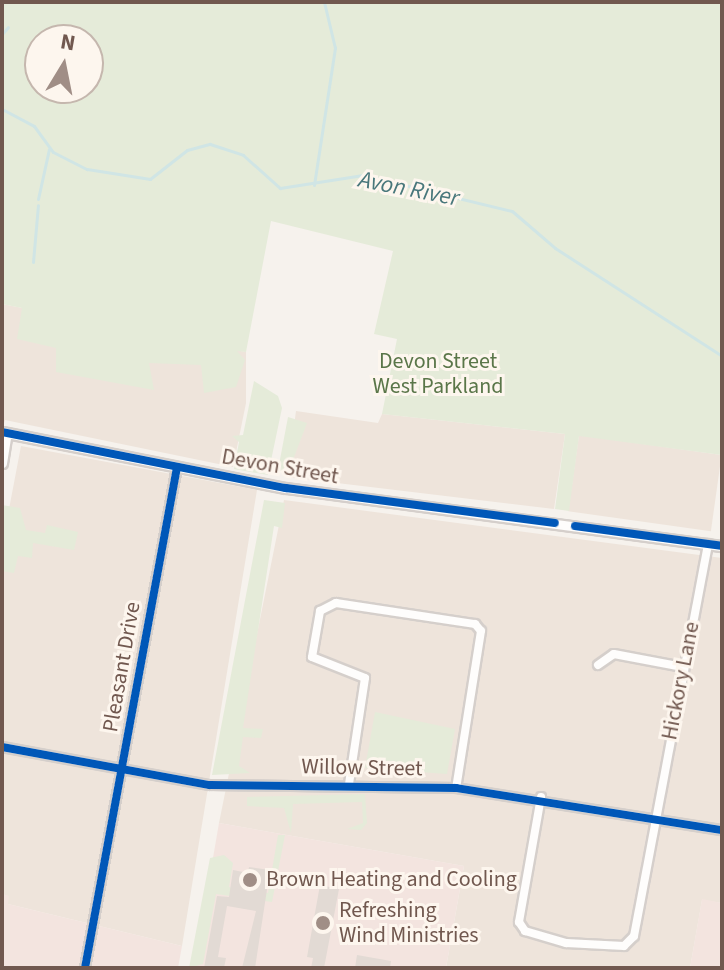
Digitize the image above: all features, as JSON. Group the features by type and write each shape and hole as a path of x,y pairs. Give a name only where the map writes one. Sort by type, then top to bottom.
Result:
{"street":[{"path":"2,463 5,433"},
{"name":"Devon Street","path":"5,433 286,488 708,544"},
{"name":"Pleasant Drive","path":"85,968 177,467"},
{"path":"708,544 722,546"},
{"name":"Hickory Lane","path":"541,797 519,922 525,931 566,943 610,950 634,936 708,544"},
{"path":"349,784 365,678 312,657 320,611 336,603 475,624 481,631 456,788"},
{"path":"598,665 614,654 683,667"},
{"name":"Willow Street","path":"2,747 210,785 349,784 456,788 541,797 722,830"}],"shaded area":[{"path":"2,304 246,352 246,403 233,467 5,420 2,430"},
{"path":"296,411 378,423 382,414 565,434 554,509 287,477"},
{"path":"579,435 722,455 711,531 568,511"},
{"path":"21,446 257,490 182,946 8,904 8,896 2,894 2,546"},
{"path":"284,500 722,558 722,903 702,900 690,968 446,968 464,866 219,823"},
{"path":"219,823 464,866 446,968 194,968"},
{"path":"2,894 9,896 8,904 182,946 178,968 2,968"},
{"path":"702,899 722,903 722,968 690,968"}],"green space":[{"name":"Devon Street West Parkland","path":"2,2 722,2 722,455 579,436 569,511 555,509 565,434 382,414 397,339 374,334 393,251 271,221 246,352 237,351 245,360 236,387 204,393 201,365 149,363 154,390 56,372 56,348 17,339 22,308 2,304"},
{"path":"254,381 278,396 282,408 268,475 234,469 239,442 232,436 243,435"},
{"path":"288,417 307,423 291,465 303,468 302,478 278,470"},
{"path":"264,500 285,503 282,528 274,526 243,728 263,729 261,738 243,737 239,766 250,773 212,775"},
{"path":"2,505 20,508 26,530 45,533 47,525 78,532 74,550 33,543 32,558 18,556 14,573 2,571"},
{"path":"375,712 455,729 447,774 365,768"},
{"path":"365,794 367,823 361,830 347,829 363,823 362,802 293,804 291,833 284,808 247,806 247,797"},
{"path":"278,835 285,835 272,902 216,894 203,964 189,968 210,858 224,855 233,863 229,887 268,893"}],"building":[{"path":"249,867 270,870 255,968 242,968 256,911 227,906 218,957 226,958 224,968 204,968 217,896 229,897 233,870 248,873"},
{"name":"Refreshing Wind Ministries","path":"320,885 339,889 324,968 311,968 313,958 307,957"},
{"path":"357,955 391,961 390,968 355,968"}],"waterway":[{"path":"314,185 335,48 324,2"},
{"path":"2,34 8,27"},
{"name":"Avon River","path":"2,109 34,126 53,152 87,169 150,179 187,150 210,144 243,155 280,188 363,175 512,211 555,248 722,356"},
{"path":"38,199 49,149"},
{"path":"33,262 38,205"}],"cycle path":[{"path":"2,432 286,488 555,523"},
{"path":"85,968 177,467"},
{"path":"575,526 722,546"},
{"path":"2,747 210,785 456,788 722,830"}],"place":[{"name":"Brown Heating and Cooling","path":"250,880"},
{"name":"Refreshing Wind Ministries","path":"323,923"}]}
